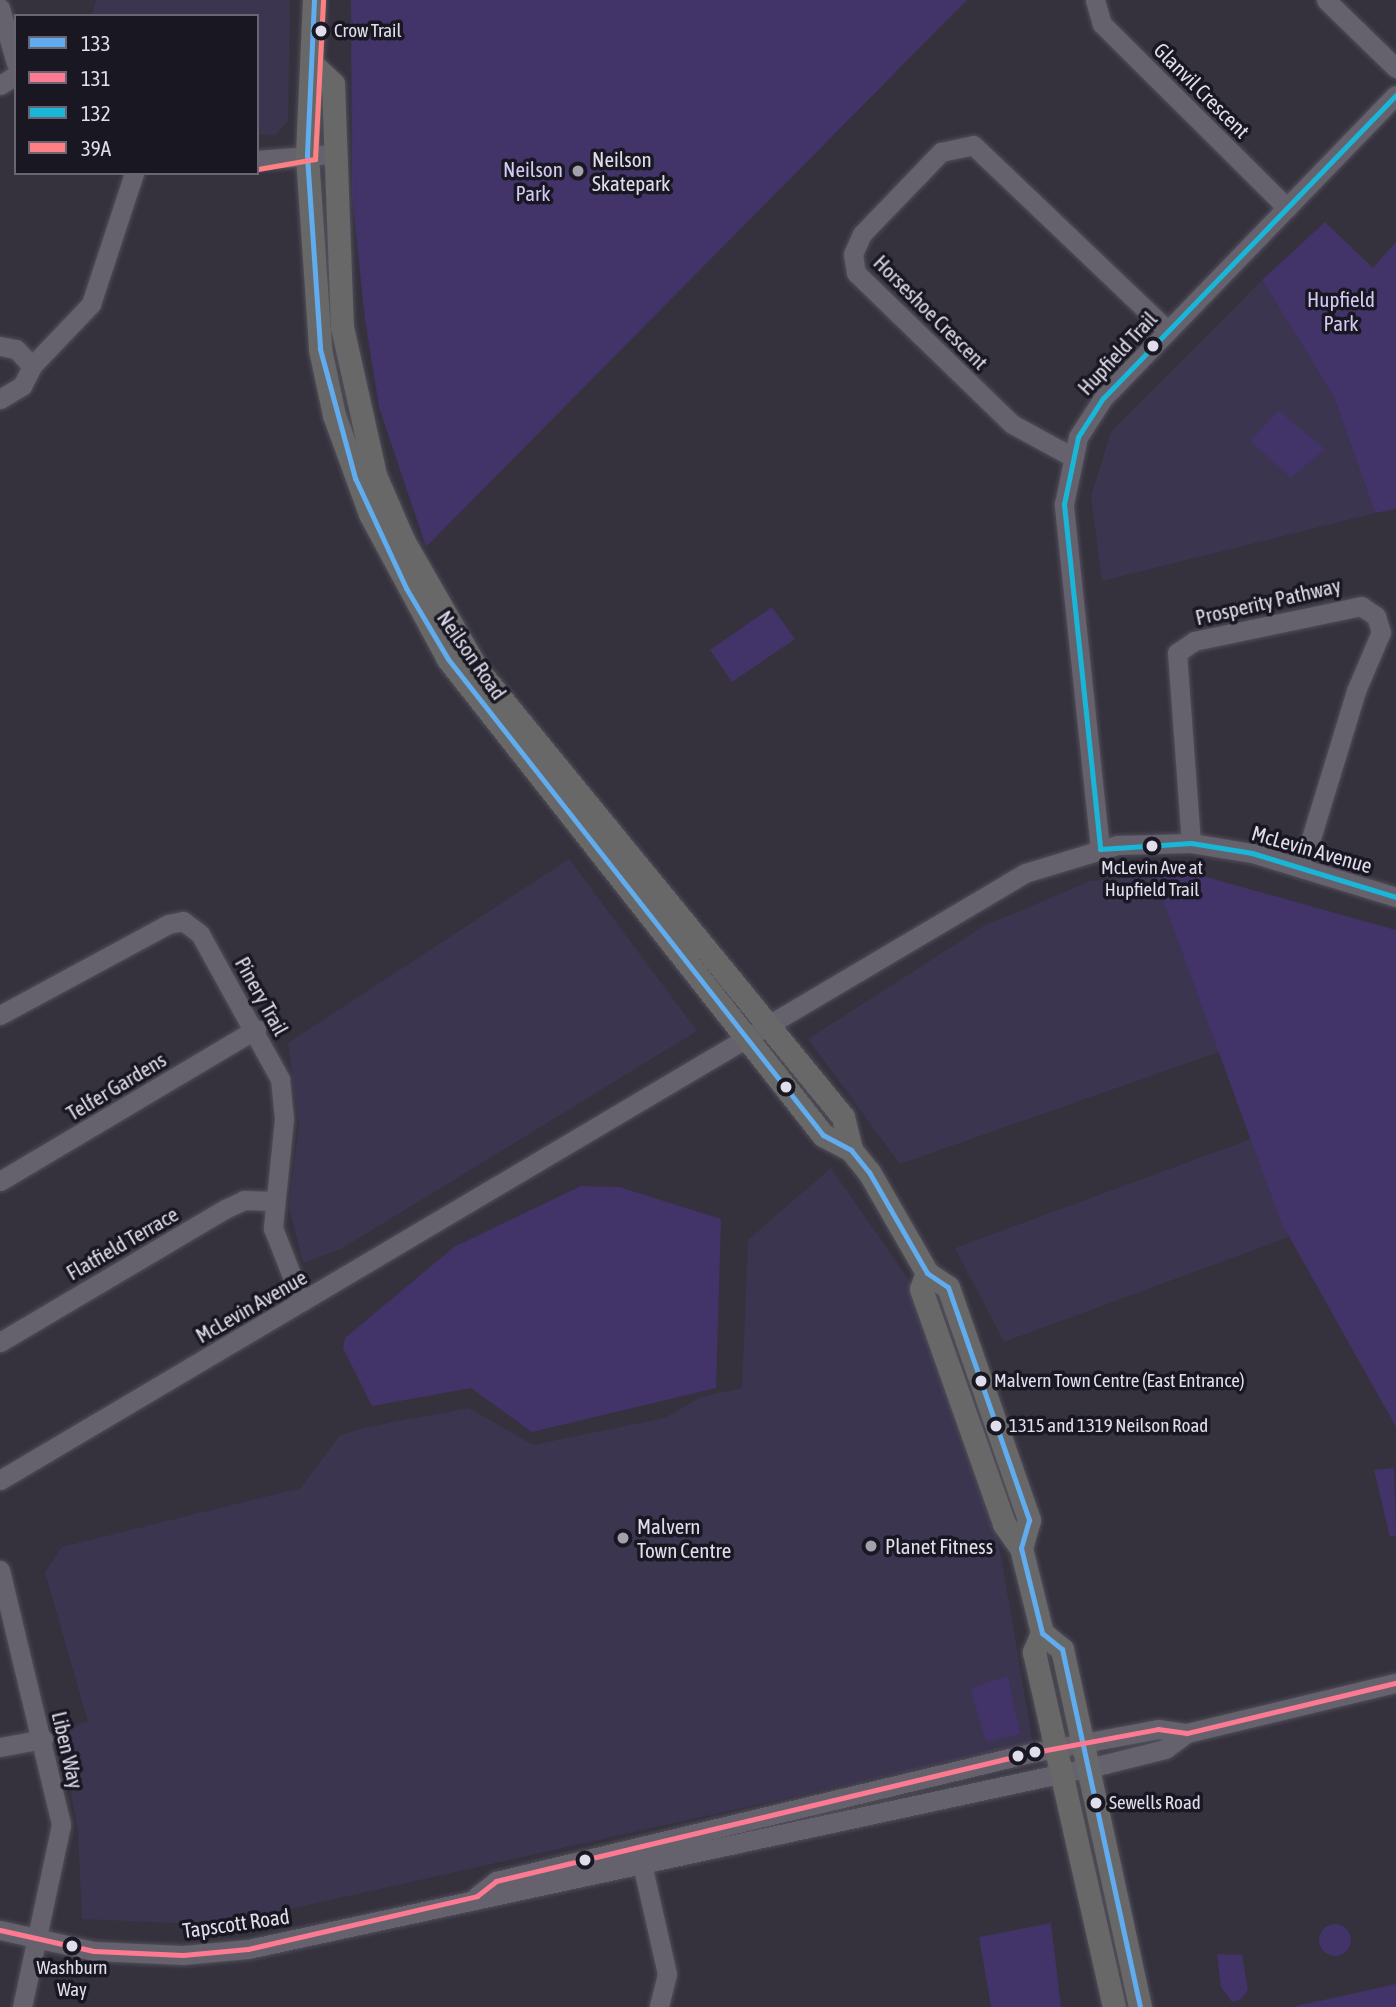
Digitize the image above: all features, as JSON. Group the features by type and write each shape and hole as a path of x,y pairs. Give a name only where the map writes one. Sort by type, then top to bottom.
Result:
{"main road":[{"name":"Neilson Road","path":"314,0 314,66 307,81 307,156 320,349 334,415 379,510 456,654 757,1029 843,1116 851,1150 927,1273 947,1287 991,1402 1029,1520 1021,1548"},
{"name":"Neilson Road","path":"314,66 333,83 333,154 342,327 379,510"},
{"name":"Neilson Road","path":"927,1273 921,1289 969,1409 1004,1524 1021,1548 1042,1633 1034,1652 1056,1760 1114,2007"},
{"path":"969,1409 991,1402"},
{"name":"Neilson Road","path":"1042,1633 1062,1649 1108,1874 1140,2007"},
{"path":"1084,1879 1108,1874"}],"street":[{"name":"Glanvil Crescent","path":"1095,0 1102,24 1287,208"},
{"path":"1326,0 1396,68"},
{"path":"0,8 14,56"},
{"name":"Hupfield Trail","path":"1100,849 1064,504 1071,456 1103,398 1396,95"},
{"name":"Horseshoe Crescent","path":"1071,456 1012,424 856,273 853,254 862,234 941,152 973,145 1168,331"},
{"path":"259,159 333,154"},
{"path":"0,399 22,386 32,366 60,342 102,284 133,175"},
{"path":"0,346 16,349 32,366"},
{"name":"Prosperity Pathway","path":"1191,843 1177,653 1194,641 1361,606 1376,616 1381,632 1356,691 1302,868"},
{"name":"McLevin Avenue","path":"0,1480 757,1029 1025,873 1100,849 1191,843 1302,868 1396,897"},
{"name":"Pinery Trail","path":"0,1015 183,921 200,934 256,1030 283,1093 272,1201 277,1248 302,1302"},
{"name":"Telfer Gardens","path":"0,1181 256,1030"},
{"name":"Flatfield Terrace","path":"0,1342 225,1209 244,1200 272,1201"},
{"name":"Liben Way","path":"2,1580 43,1739 61,1825 41,1943"},
{"path":"1083,1744 1158,1729 1187,1733 1396,1683"},
{"path":"1087,1767 1165,1749 1187,1733"},
{"path":"0,1747 43,1739"},
{"name":"Tapscott Road","path":"0,1930 41,1943 141,1954 222,1952 477,1896 503,1898 641,1857 1056,1760 1083,1744"},
{"name":"Tapscott Road","path":"1056,1760 1087,1767"},
{"path":"641,1857 667,1974 659,2007"},
{"path":"22,2007 41,1943"}],"shaded area":[{"path":"96,0 290,0 288,121 275,135 259,134 259,14 92,14"},
{"path":"1262,280 1334,397 1375,513 1102,581 1091,496 1111,432"},
{"path":"569,859 697,1031 341,1249 303,1263 289,1206 299,1124 288,1043"},
{"path":"1154,876 1219,1052 900,1164 808,1039 984,926 1090,881"},
{"path":"1251,1139 1289,1237 1004,1342 955,1248"},
{"path":"831,1168 920,1296 996,1528 1033,1743 218,1925 82,1919 78,1830 59,1729 88,1722 45,1572 62,1547 301,1488 340,1435 368,1427 469,1408 533,1445 665,1418 701,1397 742,1388 748,1240"}],"green space":[{"name":"Neilson Park","path":"351,0 967,0 426,547 379,407 365,319 352,196"},
{"name":"Hupfield Park","path":"1325,222 1373,268 1396,242 1396,509 1375,513 1334,397 1262,280"},
{"path":"1278,410 1325,449 1291,478 1250,441"},
{"path":"772,607 795,639 732,682 710,650"},
{"path":"1199,875 1396,930 1396,1427 1281,1222 1154,876"},
{"path":"581,1186 619,1187 721,1219 716,1388 532,1432 471,1388 372,1406 343,1348 345,1338 454,1247"},
{"path":"1394,1468 1396,1535 1390,1537 1374,1470"},
{"path":"1008,1676 1020,1734 986,1742 970,1688"},
{"path":"1051,1923 1061,2007 991,2007 979,1937"},
{"path":"1335,1924 1347,1928 1351,1940 1347,1952 1335,1956 1323,1952 1319,1940 1323,1928"},
{"path":"1217,1954 1242,1955 1248,1990 1241,1999 1232,2002 1221,1987"},
{"path":"1396,1984 1396,2007 1292,2007"}],"transit line":[{"name":"133","path":"314,0 307,156 320,349 355,478 406,588 448,659 823,1135 851,1150 869,1172 927,1273 948,1287 1029,1520 1021,1548 1042,1633 1062,1649 1140,2007"},
{"name":"39A","path":"259,169 315,159 323,0"},
{"name":"132","path":"1396,95 1103,398 1078,437 1064,504 1100,849 1191,843 1252,853 1396,897"},
{"name":"131","path":"0,1930 94,1951 183,1955 248,1949 477,1896 496,1881 1030,1753 1158,1729 1187,1733 1396,1683"}],"place":[{"name":"Crow Trail","path":"321,31"},
{"name":"Neilson Skatepark","path":"578,171"},
{"name":"McLevin Ave at Hupfield Trail","path":"1152,846"},
{"name":"Malvern Town Centre (East Entrance)","path":"981,1381"},
{"name":"1315 and 1319 Neilson Road","path":"996,1426"},
{"name":"Malvern Town Centre","path":"623,1538"},
{"name":"Planet Fitness","path":"871,1546"},
{"name":"Sewells Road","path":"1096,1803"},
{"name":"Washburn Way","path":"72,1946"}]}
